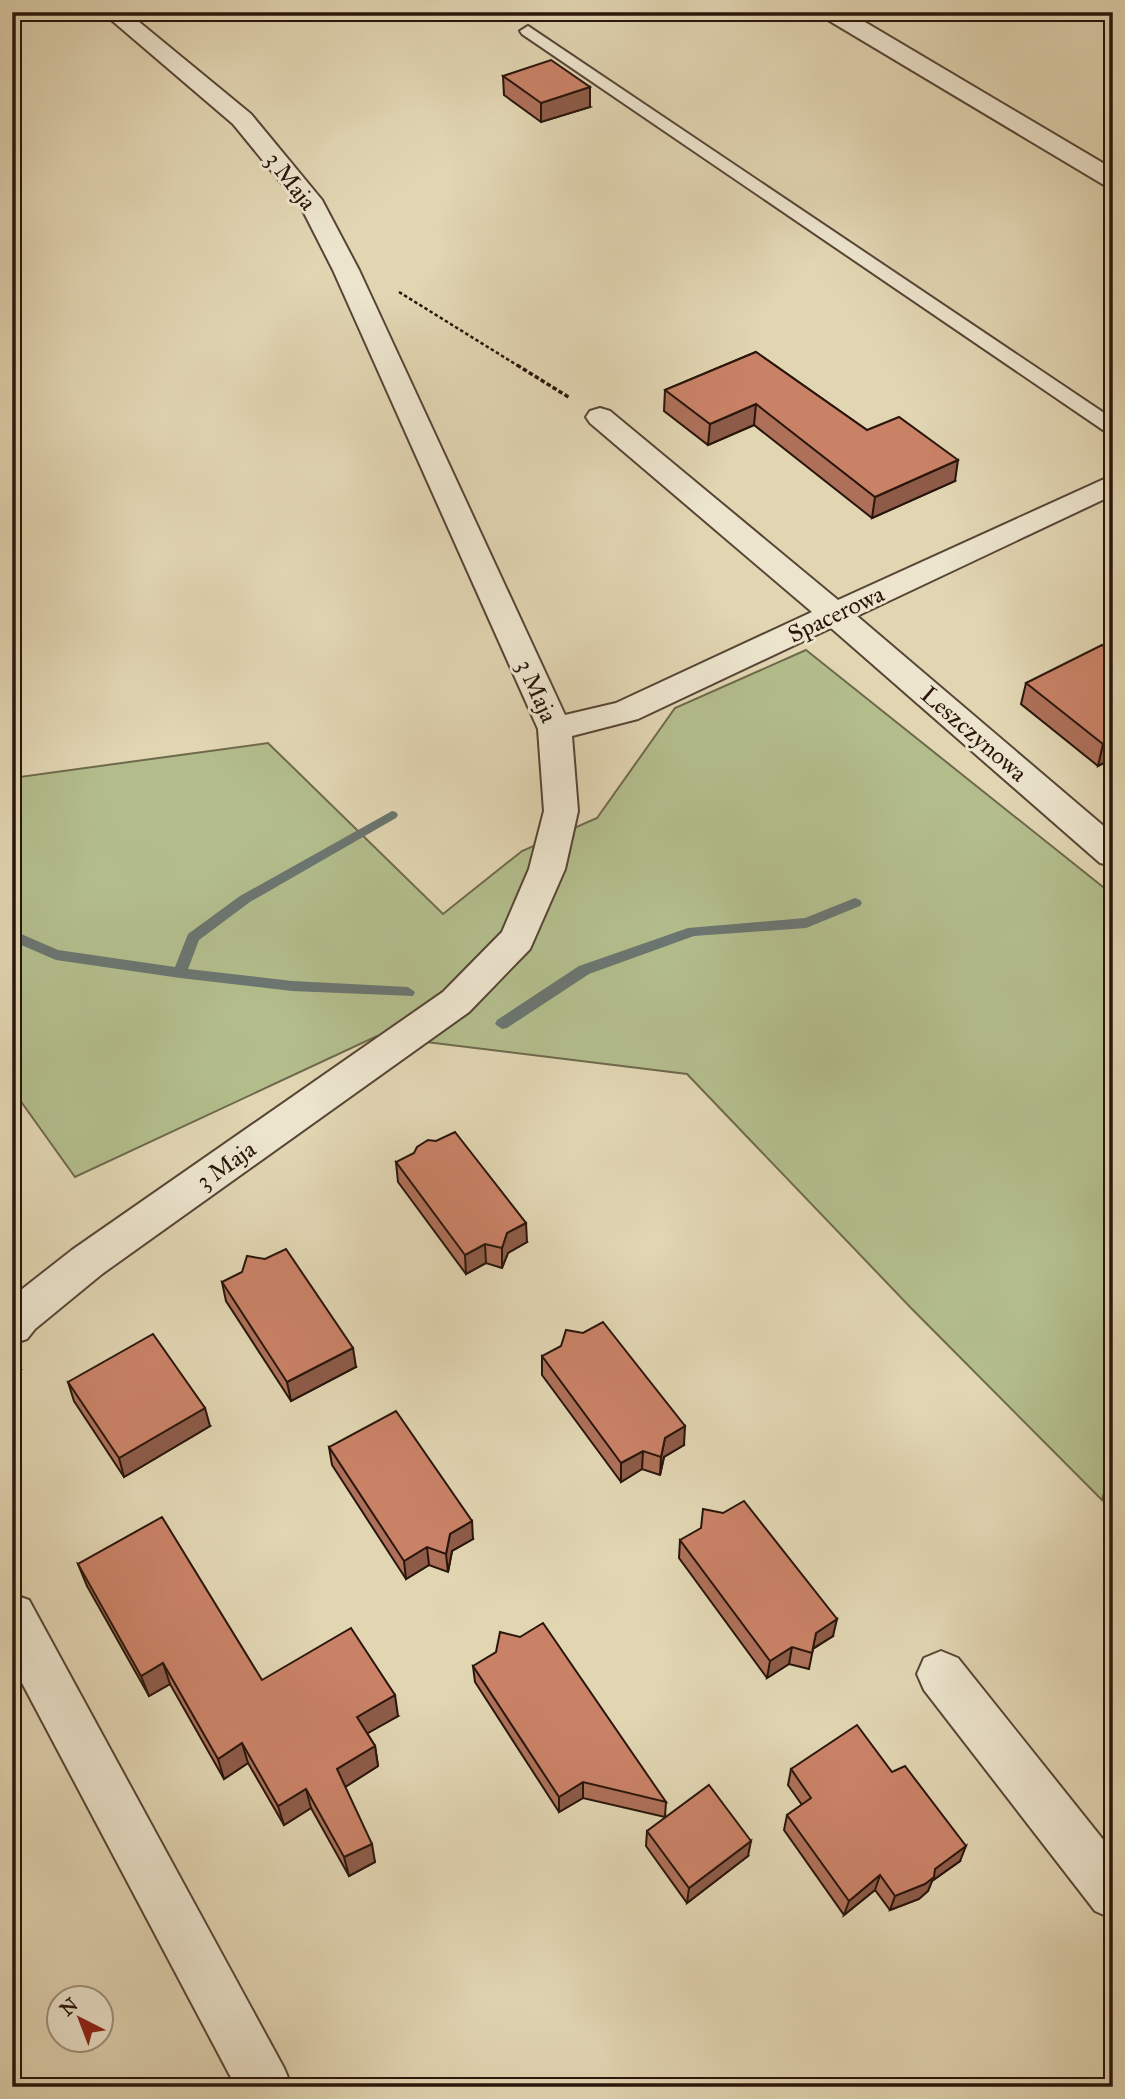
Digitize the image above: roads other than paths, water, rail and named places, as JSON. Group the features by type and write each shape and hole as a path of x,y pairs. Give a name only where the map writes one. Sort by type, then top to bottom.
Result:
{"street":[{"name":"3 Maja","path":"15,1318 87,1262 456,1002 517,939 547,869 561,811 555,729 346,270 313,205 242,119 113,12"},
{"path":"831,12 1113,180"},
{"name":"Leszczynowa","path":"600,417 836,615 1113,854"},
{"name":"Spacerowa","path":"555,729 626,711 1113,484"},
{"path":"12,1616 265,2087"},
{"path":"941,1674 1113,1893"}],"lane":[{"path":"528,31 1113,428"}],"waterway":[{"path":"180,973 193,937 245,899 392,815"},
{"path":"502,1024 584,970 693,931 806,923 855,903"},
{"path":"12,935 56,955 180,973"},
{"path":"180,973 292,986 408,992"}]}
